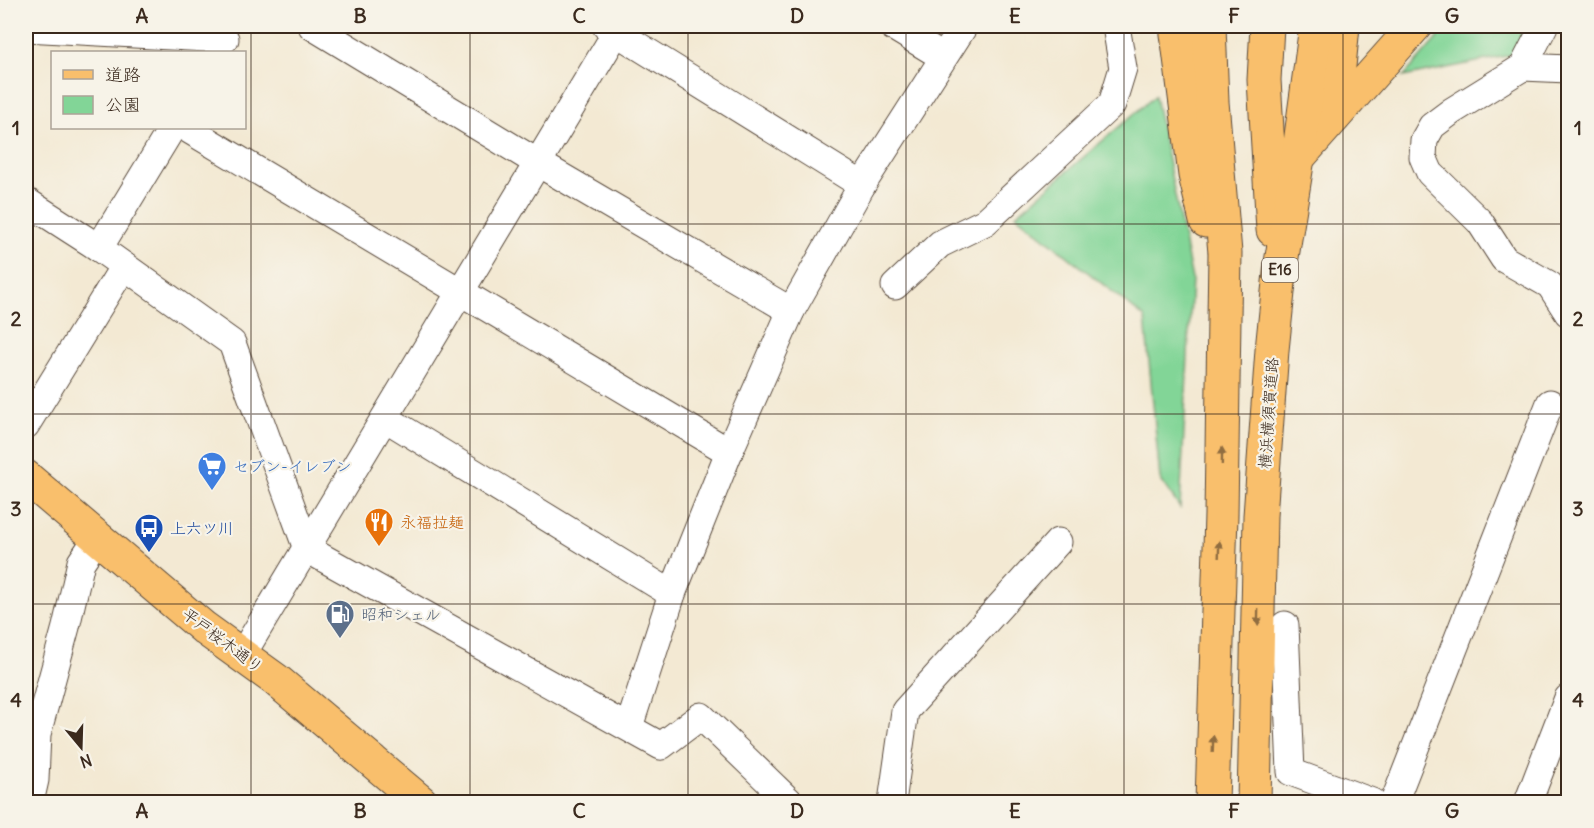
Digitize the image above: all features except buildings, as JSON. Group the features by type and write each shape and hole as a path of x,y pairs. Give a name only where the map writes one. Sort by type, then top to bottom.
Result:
{"main road":[{"path":"1165,26 1181,66"},
{"path":"1176,26 1195,175 1221,261"},
{"path":"1191,26 1221,261"},
{"path":"1209,26 1224,329 1212,802"},
{"path":"1221,261 1235,185 1230,26"},
{"path":"1306,26 1319,116"},
{"name":"横浜横須賀道路","path":"1254,802 1260,516 1281,263 1298,158 1319,116 1316,26"},
{"path":"1319,116 1343,26"},
{"path":"1359,88 1364,26"},
{"path":"1271,28 1264,80 1277,306"},
{"path":"1319,116 1359,88 1405,31"},
{"name":"平戸桜木通り","path":"26,477 204,628 276,680 420,802"}],"street":[{"path":"312,26 538,163 791,311"},
{"path":"892,26 943,57"},
{"path":"629,727 672,594 729,452 791,311 861,185 964,26"},
{"path":"895,286 940,244 985,222 1112,104 1123,69 1116,26"},
{"path":"1544,26 1523,67 1432,126 1424,140 1423,157 1430,173 1480,222 1504,259 1550,285 1569,313"},
{"path":"26,28 225,39"},
{"path":"243,655 538,163 614,28 861,185"},
{"path":"1523,67 1569,69"},
{"path":"99,248 171,129"},
{"path":"188,129 729,452"},
{"path":"26,201 99,248 232,343 306,549 661,746 701,716 790,802"},
{"path":"26,425 124,266"},
{"path":"1394,802 1550,403"},
{"path":"385,418 672,594"},
{"path":"30,802 35,780 38,734 81,562 98,537"},
{"path":"892,802 905,711 1058,542"},
{"path":"1285,625 1291,772 1372,802"},
{"path":"1528,802 1569,698"}],"green space":[{"path":"1448,26 1528,26 1511,55 1403,77"},
{"path":"1155,96 1192,279 1180,508 1160,479 1145,318 1016,215"}],"place":[{"name":"セブン-イレブン","path":"212,492"},
{"name":"永福拉麺","path":"379,548"},
{"name":"上六ツ川","path":"149,554"},
{"name":"昭和シェル","path":"340,640"}]}
